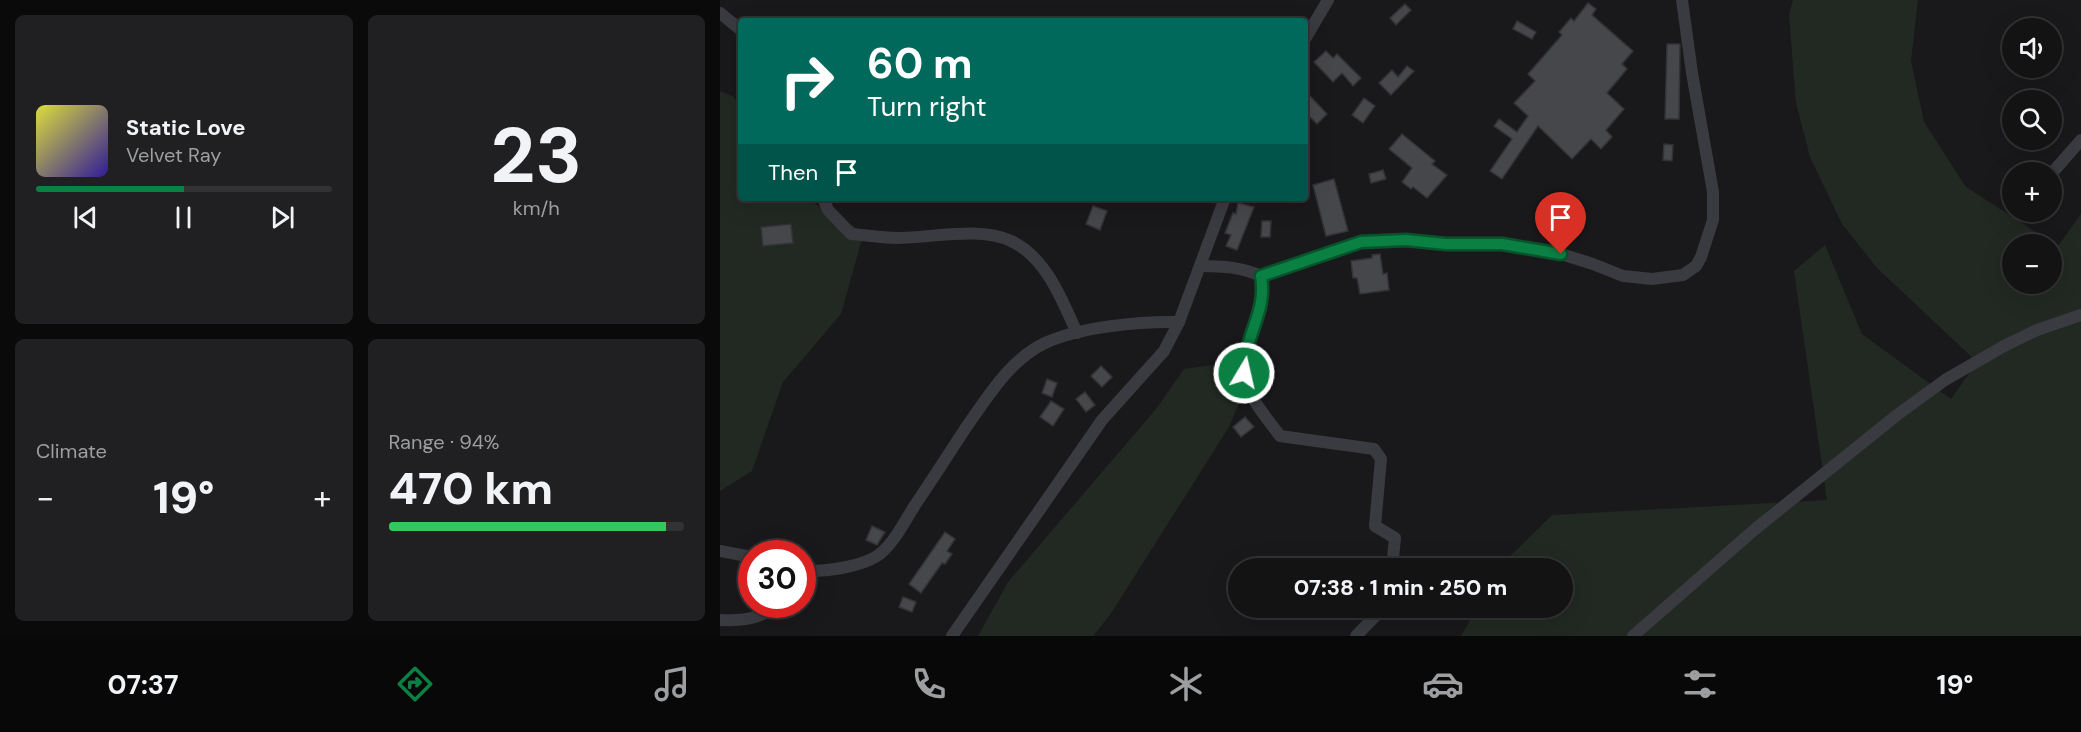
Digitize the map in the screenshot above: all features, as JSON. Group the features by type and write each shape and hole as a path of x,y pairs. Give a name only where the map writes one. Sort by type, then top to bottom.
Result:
{"street":[{"path":"1308,34 1328,0"},
{"path":"1201,266 1229,266 1261,276 1361,242 1406,240 1446,244 1502,244 1561,254 1623,276 1652,279 1683,275 1696,266 1701,257 1713,220 1713,192 1682,0"},
{"path":"720,13 738,28"},
{"path":"2062,162 2081,140"},
{"path":"824,201 828,210 851,234 896,238 987,234 1012,241 1034,258 1051,280 1077,333"},
{"path":"952,636 1102,420 1164,351 1179,322 1224,201"},
{"path":"1261,276 1263,288 1260,313 1247,350 1244,373 1255,402 1280,436 1374,449 1382,459 1375,526 1395,538 1393,558"},
{"path":"1634,636 1754,530 1897,415 1945,380 2037,330 2081,315"},
{"path":"816,570 863,562 882,552 993,388 1020,361 1044,344 1077,333 1149,321 1179,322"},
{"path":"720,551 738,554"},
{"path":"720,620 756,618"},
{"path":"1356,636 1373,618"}],"shaded area":[{"path":"1793,0 1918,0 1911,61 1924,122 1966,187 2002,210 2002,222 2021,222 2039,234 2002,234 2002,294 2062,294 2062,240 2081,214 2081,636 1461,636 1471,618 1573,618 1573,558 1508,558 1552,515 1827,500 1794,271 1825,245 1862,334 1951,399 1977,362 1877,268 1842,224 1810,157 1796,103 1789,15"},
{"path":"720,91 734,97 738,106 738,201 812,201 864,232 841,314 783,382 752,471 720,491"},
{"path":"1211,365 1244,391 1229,427 1110,615 1093,636 978,636 1008,582 1156,409 1184,369"}],"building":[{"path":"1588,3 1596,9 1592,15 1633,51 1622,64 1627,69 1607,93 1624,109 1606,130 1612,137 1601,149 1591,139 1572,159 1538,126 1502,179 1490,171 1512,139 1494,126 1499,119 1517,132 1528,116 1514,103 1535,81 1528,74 1562,35 1559,32 1571,18 1574,21"},
{"path":"1405,4 1411,10 1396,25 1390,18"},
{"path":"1517,21 1536,32 1532,39 1513,29"},
{"path":"1667,44 1680,44 1679,119 1665,119"},
{"path":"1326,51 1333,58 1337,54 1361,78 1353,86 1342,73 1333,82 1314,62"},
{"path":"1407,66 1414,71 1391,95 1379,83 1392,70 1398,77"},
{"path":"1310,96 1327,114 1317,124 1308,115"},
{"path":"1364,98 1375,106 1363,123 1352,115"},
{"path":"1402,134 1435,161 1432,164 1447,175 1427,198 1402,182 1412,168 1389,149"},
{"path":"1664,144 1673,145 1672,161 1663,160"},
{"path":"1383,170 1386,179 1371,183 1369,174"},
{"path":"1334,179 1348,231 1326,236 1313,185"},
{"path":"1238,203 1254,207 1237,250 1226,246 1231,235 1225,233 1233,213 1236,214"},
{"path":"1093,206 1107,211 1100,230 1086,224"},
{"path":"1262,221 1271,221 1270,237 1261,237"},
{"path":"791,224 793,243 763,246 761,227"},
{"path":"1380,254 1383,274 1387,273 1389,290 1360,294 1357,278 1353,278 1351,261 1372,258 1372,255"},
{"path":"1101,366 1112,377 1102,387 1091,376"},
{"path":"1047,379 1057,383 1052,397 1042,393"},
{"path":"1085,392 1095,405 1086,412 1076,399"},
{"path":"1051,401 1064,409 1053,426 1040,417"},
{"path":"1245,417 1254,427 1241,437 1233,427"},
{"path":"872,526 885,532 877,545 866,540"},
{"path":"945,532 955,539 947,551 952,554 945,564 942,563 921,593 909,584"},
{"path":"903,597 916,602 912,612 899,607"}],"route":[{"path":"1244,373 1247,350 1260,313 1263,288 1261,276 1361,242 1406,240 1446,244 1502,244 1561,254"}]}
